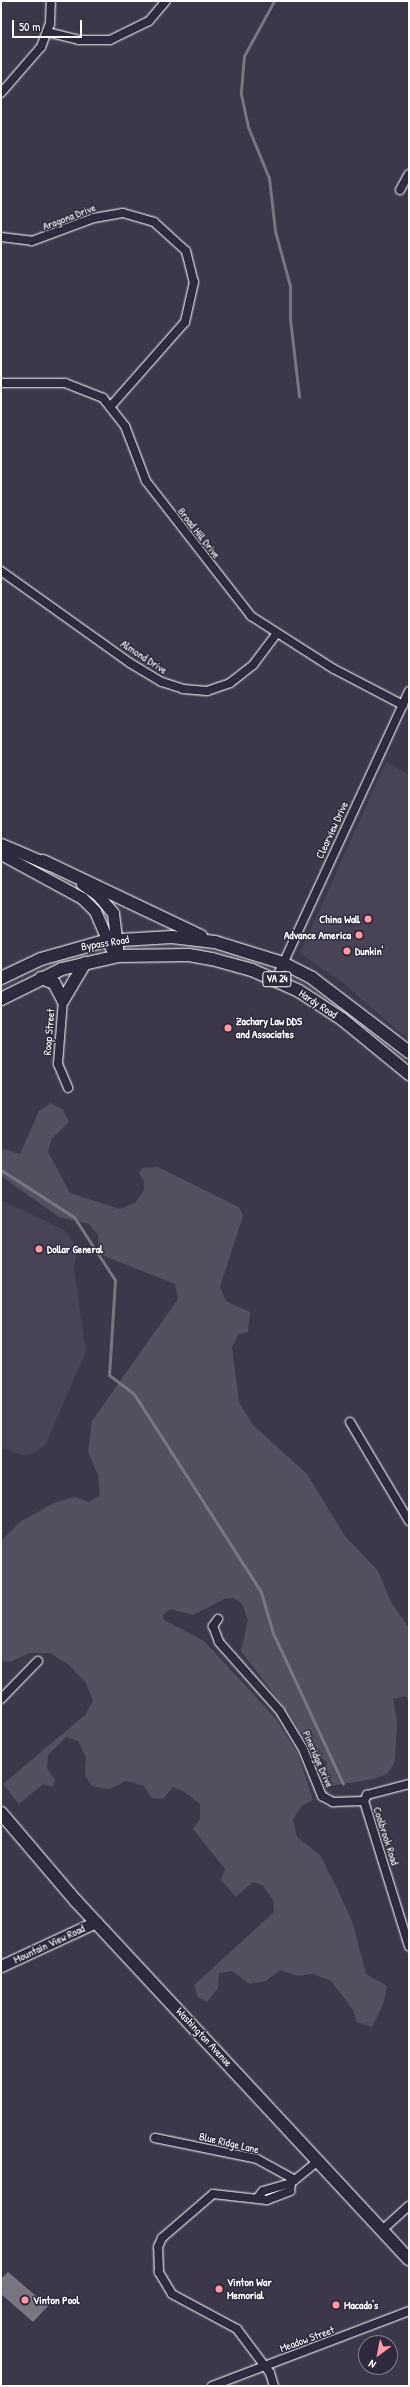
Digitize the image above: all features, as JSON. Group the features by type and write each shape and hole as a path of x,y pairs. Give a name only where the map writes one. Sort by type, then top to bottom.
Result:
{"main road":[{"path":"1,844 43,861 215,942"},
{"path":"1,854 82,898 95,911 118,956"},
{"path":"43,861 104,901 115,918 111,940"},
{"name":"Bypass Road","path":"1,978 41,959 111,940 172,937 215,942"},
{"name":"Hardy Road","path":"215,942 283,963 342,998 409,1052"},
{"name":"Hardy Road","path":"118,956 189,956 235,964 276,979 327,1008 409,1074"},
{"name":"Bypass Road","path":"1,999 41,978 85,963 118,956"},
{"path":"63,1000 85,963"},
{"path":"41,978 54,982 63,1000"},
{"name":"Washington Avenue","path":"1,1813 96,1922 409,2259"},
{"name":"Mountain View Road","path":"1,1966 96,1922"}],"street":[{"path":"1,93 34,58 48,32 51,1"},
{"path":"48,32 79,40 110,40 149,21 166,1"},
{"path":"400,190 409,174"},
{"name":"Aragona Drive","path":"1,237 32,241 94,218 123,213 154,222 186,251 194,282 185,322 111,406"},
{"name":"Broad Hill Drive","path":"1,383 65,382 92,391 111,406 125,426 146,481 245,609 276,634 359,684 403,705"},
{"name":"Almond Drive","path":"1,571 130,663 162,682 183,689 207,691 230,683 253,665 276,634"},
{"name":"Clearview Drive","path":"276,979 409,691"},
{"name":"Roop Street","path":"63,1000 58,1064 68,1088"},
{"path":"350,1422 409,1521"},
{"name":"Pineridge Drive","path":"218,1619 214,1626 219,1642 280,1711 303,1749 322,1796 332,1802 364,1801 367,1796 409,1784"},
{"path":"1,1699 38,1661"},
{"name":"Coolbrook Road","path":"364,1801 409,1946"},
{"name":"Blue Ridge Lane","path":"155,2138 257,2159 293,2181"},
{"path":"274,2386 265,2367 237,2329 172,2294 159,2272 156,2259 162,2238 213,2194 258,2196 263,2191 293,2181 318,2161"},
{"path":"382,2230 409,2206"},
{"name":"Meadow Street","path":"212,2386 409,2311"}],"shaded area":[{"path":"386,762 409,775 409,1040 343,983 300,953"},
{"path":"51,1103 63,1110 69,1122 52,1138 48,1152 70,1193 120,1209 135,1203 144,1190 144,1181 139,1173 142,1168 158,1167 239,1207 243,1216 220,1287 226,1301 250,1312 248,1332 239,1334 232,1347 239,1402 253,1425 307,1474 345,1536 378,1571 391,1602 409,1628 409,1700 405,1696 393,1699 397,1721 395,1762 387,1774 374,1779 330,1786 323,1779 327,1762 312,1752 291,1716 241,1651 248,1620 242,1604 234,1598 224,1599 193,1615 170,1609 163,1615 164,1620 204,1641 276,1719 298,1754 313,1800 302,1806 293,1819 297,1837 320,1855 335,1884 352,1921 366,1974 387,1986 383,2005 372,2027 357,2022 353,2010 331,1981 313,1974 298,1976 280,1970 266,1981 250,1984 232,1971 219,1973 218,1988 207,2002 198,1997 194,1985 274,1912 273,1900 262,1885 253,1882 236,1897 221,1880 225,1869 193,1829 200,1819 200,1804 183,1791 173,1787 163,1799 151,1798 144,1786 126,1781 110,1789 92,1786 85,1775 86,1758 78,1741 66,1737 48,1755 47,1768 55,1780 53,1787 43,1784 19,1804 3,1784 85,1715 93,1701 86,1683 69,1665 50,1653 29,1653 10,1662 1,1661 1,1541 21,1521 54,1503 74,1497 89,1502 100,1495 98,1475 88,1452 92,1421 178,1299 175,1284 104,1256 98,1248 98,1235 89,1224 59,1217 1,1176 1,1148 20,1154 39,1111"},
{"path":"1,1200 64,1230 73,1241 76,1255 74,1269 86,1351 45,1446 32,1454 22,1455 1,1447"},
{"name":"Vinton Pool","path":"8,2272 48,2306 33,2322 1,2294 1,2279"}],"waterway":[{"path":"274,1 244,56 241,94 248,127 269,178 275,231 290,286 290,319 299,396"},
{"path":"1,1170 74,1217 115,1280 109,1375 134,1394 261,1592 273,1633 343,1784"}],"place":[{"name":"China Wall","path":"368,919"},
{"name":"Advance America","path":"359,935"},
{"name":"Dunkin'","path":"347,951"},
{"name":"Zachary Law DDS and Associates","path":"228,1028"},
{"name":"Dollar General","path":"39,1249"},
{"name":"Vinton War Memorial","path":"219,2289"},
{"name":"Vinton Pool","path":"25,2300"},
{"name":"Macado's","path":"336,2305"}]}
